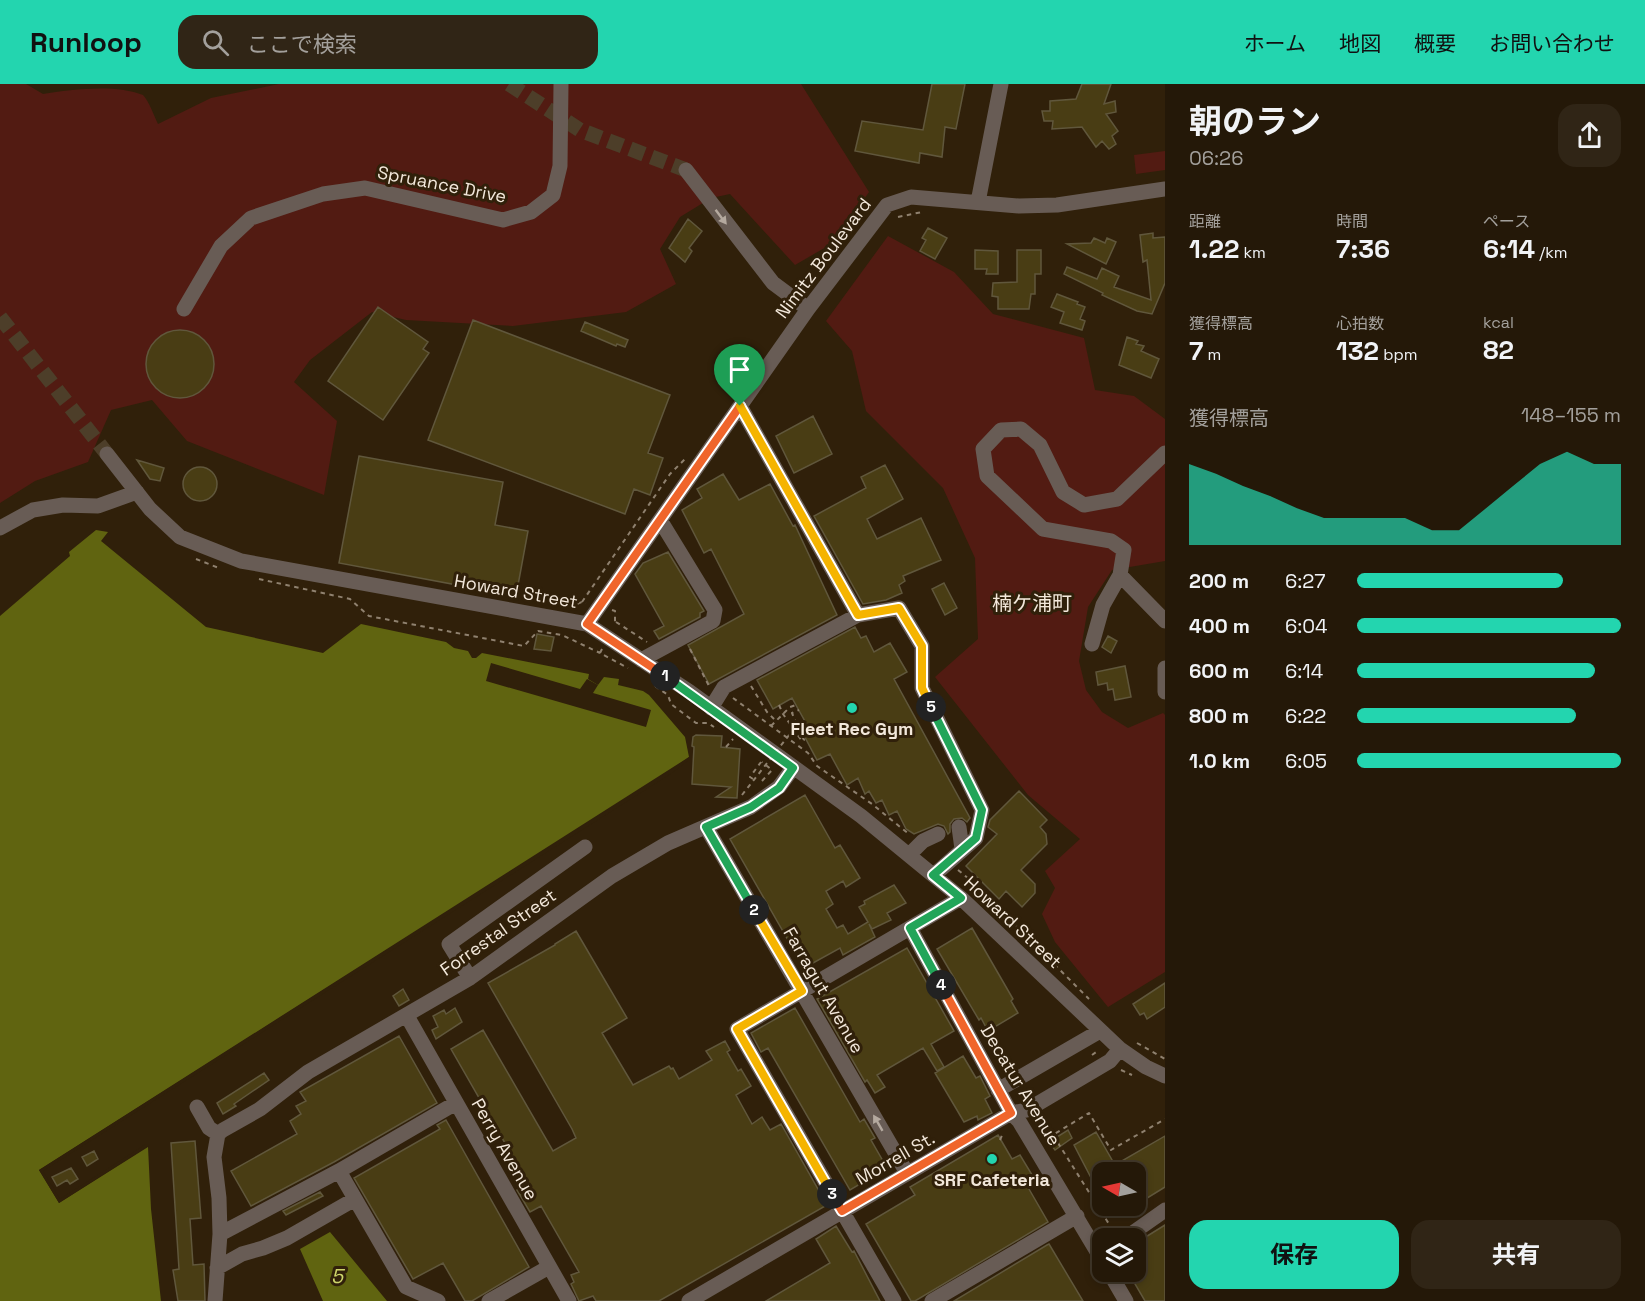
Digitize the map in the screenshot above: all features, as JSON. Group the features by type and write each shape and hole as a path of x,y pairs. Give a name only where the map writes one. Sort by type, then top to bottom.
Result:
{"street":[{"name":"Spruance Drive","path":"184,309 221,246 251,218 323,194 365,188 503,220 531,212 552,195 560,166 561,84"},
{"path":"978,202 1001,84"},
{"path":"686,170 773,283 808,309"},
{"name":"Nimitz Boulevard","path":"587,624 808,309 887,205 911,197 1019,206 1057,205 1165,189"},
{"path":"740,406 858,615"},
{"path":"1092,644 1103,605 1120,575 1124,550 1111,541 1043,529 987,476 983,449 1001,430 1021,429 1041,445 1063,492 1084,505 1117,499 1165,453"},
{"name":"Howard Street","path":"107,454 150,509 180,537 241,561 587,624 639,667 711,708 861,816 961,898 1119,1049 1165,1076"},
{"path":"0,528 33,510 63,505 98,506 137,492"},
{"path":"639,667 713,621 715,610 660,520"},
{"path":"1120,575 1165,621"},
{"path":"711,708 724,687 858,615 899,608 922,646 922,688 982,810 976,838 933,875"},
{"path":"1165,668 1165,692"},
{"name":"Forrestal Street","path":"221,1132 260,1109 308,1072 407,1017 470,978 612,876 678,835 706,827 751,807 779,788 793,768"},
{"name":"Farragut Avenue","path":"706,827 907,1173"},
{"path":"959,827 962,849"},
{"path":"909,855 923,841 938,834"},
{"path":"470,978 448,945 585,848"},
{"path":"894,1301 737,1029 961,898"},
{"name":"Decatur Avenue","path":"910,928 1011,1113 1019,1121 1092,1241"},
{"name":"Perry Avenue","path":"407,1017 568,1301"},
{"path":"998,1090 1101,1031"},
{"name":"Morrell St.","path":"689,1301 1011,1113 1026,1110 1064,1088 1110,1060 1119,1049"},
{"path":"220,1234 339,1171 456,1104"},
{"path":"198,1107 209,1128 221,1132 213,1157 219,1198 220,1234 215,1301"},
{"path":"339,1171 406,1287 438,1301"},
{"path":"217,1268 242,1254 287,1238 356,1199"},
{"path":"1132,1228 1165,1210"},
{"path":"932,1301 1077,1216"},
{"path":"489,1301 549,1267"},
{"path":"1115,1282 1126,1301"}],"path":[{"path":"889,219 923,212"},
{"path":"582,602 670,474 689,455"},
{"path":"611,633 616,622 653,646"},
{"path":"605,643 600,653 639,667"},
{"path":"747,680 767,712 776,721"},
{"path":"652,684 668,696 671,704 696,723 708,723 716,729"},
{"path":"779,705 802,741 804,740 792,713 799,710"},
{"path":"771,726 790,707 796,705"},
{"path":"748,792 742,795 797,725"},
{"path":"792,741 797,734"},
{"path":"726,747 733,739 740,745"},
{"path":"754,756 772,771 760,783"},
{"path":"753,779 750,777 761,762"},
{"path":"1133,1041 1165,1059"},
{"path":"1113,1228 1052,1135 1089,1113 1111,1150 1165,1119"}],"shaded area":[{"path":"0,84 26,84 43,94 94,88 132,92 143,95 158,124 211,98 279,84 801,84 869,192 833,243 795,265 730,194 711,198 680,217 660,249 676,284 626,312 513,326 406,320 372,312 310,360 294,382 337,421 324,495 187,441 152,400 111,410 88,462 35,481 0,503"},
{"path":"1165,151 1165,170 1136,174 1134,155"},
{"path":"888,236 954,272 993,314 1084,338 1095,390 1134,396 1165,419 1165,561 1112,570 1088,607 1079,661 1086,690 1102,712 1128,728 1163,713 1165,715 1165,972 1108,1007 1055,942 1042,914 1055,888 1045,871 1080,839 1028,795 935,677 978,639 975,558 943,488 866,411 852,351 826,321"}],"water":[{"path":"96,530 108,532 101,541 206,627 323,653 361,624 446,642 454,648 468,651 472,658 482,653 589,674 588,679 598,685 604,677 619,679 618,685 643,691 649,695 685,737 689,757 39,1170 59,1203 148,1147 151,1209 161,1301 0,1301 0,616 70,556 69,552"},
{"name":"5","path":"330,1232 387,1301 323,1301 300,1249"}],"pier":[{"path":"491,663 580,689 587,679 598,685 593,693 651,710 646,727 486,681"},
{"path":"689,757 689,760 672,773 43,1171 60,1199 146,1144 150,1145 59,1203 39,1170"}],"building":[{"path":"932,84 965,84 956,129 945,127 942,157 920,153 919,163 855,151 862,121 923,130"},
{"path":"1082,84 1111,84 1104,104 1115,101 1116,112 1106,114 1118,131 1112,136 1116,144 1109,149 1102,141 1096,147 1082,127 1052,129 1053,121 1044,121 1042,111 1050,111 1050,101 1076,99"},
{"path":"688,219 702,231 689,248 692,251 685,262 669,248"},
{"path":"928,228 947,238 935,259 920,251 926,240 922,238"},
{"path":"1153,233 1153,238 1165,237 1165,283 1152,314 1137,311 1064,274 1067,267 1097,279 1102,268 1119,276 1114,287 1151,300 1147,260 1143,262 1140,235"},
{"path":"1094,238 1105,243 1107,238 1116,242 1106,264 1067,244 1091,243"},
{"path":"975,250 998,251 998,274 986,274 987,269 975,269"},
{"path":"1017,250 1041,250 1041,274 1035,274 1035,294 1031,294 1029,309 998,309 998,297 992,296 993,283 1017,282"},
{"path":"1057,294 1085,307 1080,319 1085,321 1082,330 1060,323 1064,312 1051,307"},
{"path":"378,307 428,342 423,349 429,353 383,420 328,381"},
{"path":"473,320 670,395 648,453 663,458 650,495 634,489 625,514 428,440"},
{"path":"585,322 628,340 625,347 617,344 616,346 581,331"},
{"path":"180,330 193,333 204,340 211,351 214,364 211,377 204,388 193,395 180,398 167,395 156,388 149,377 146,364 149,351 156,340 167,333"},
{"path":"1127,337 1138,341 1136,344 1144,346 1141,351 1159,359 1151,378 1119,365"},
{"path":"813,416 832,454 794,473 776,436"},
{"path":"359,456 503,482 495,525 528,531 516,596 339,563"},
{"path":"137,460 164,468 160,481 150,479"},
{"path":"885,465 903,499 867,519 877,539 921,518 941,560 903,576 905,581 899,585 902,593 886,600 863,604 814,516 866,488 861,477"},
{"path":"200,467 212,472 217,484 212,496 200,501 188,496 183,484 188,472"},
{"path":"723,474 739,500 770,484 793,526 795,525 837,615 709,684 688,645 744,614 711,549 704,553 682,510 702,498 697,489"},
{"path":"668,552 704,611 700,613 700,617 659,639 654,631 664,626 635,574 643,563"},
{"path":"944,583 957,608 945,615 932,589"},
{"path":"855,627 861,638 866,636 874,652 890,643 907,672 894,679 970,818 967,822 962,818 954,819 950,824 948,834 944,826 938,824 914,834 906,829 897,811 889,815 882,800 876,803 869,791 865,794 858,778 847,785 830,754 817,760 800,728 807,725 792,698 773,709 757,680"},
{"path":"537,634 554,637 551,651 534,649"},
{"path":"1108,636 1117,641 1111,653 1102,647"},
{"path":"1125,666 1131,697 1115,700 1113,689 1108,690 1107,683 1098,685 1096,672"},
{"path":"696,735 722,736 721,747 740,749 737,798 716,797 731,787 692,784 694,747 692,746 693,737"},
{"path":"1019,791 1047,820 1040,827 1046,834 1047,844 1021,870 1035,884 1035,893 1022,907 1006,891 999,899 966,866 997,834 988,827 990,820"},
{"path":"805,795 835,848 840,845 860,878 846,887 843,881 826,891 833,904 826,909 837,928 843,925 848,934 868,922 859,907 865,904 864,901 894,885 906,903 887,913 891,920 872,929 869,924 875,937 843,955 840,948 804,968 730,839"},
{"path":"972,928 1013,999 1011,1001 1018,1013 988,1031 981,1018 979,1020 937,949"},
{"path":"576,931 627,1018 602,1033 633,1085 669,1066 673,1068 679,1079 712,1060 706,1051 725,1041 730,1050 727,1052 738,1071 741,1069 751,1086 736,1095 752,1124 762,1117 770,1130 781,1124 827,1205 659,1301 596,1301 593,1296 579,1301 571,1284 574,1282 571,1275 579,1272 541,1206 530,1212 517,1190 529,1185 451,1049 483,1030 553,1151 576,1138 488,983"},
{"path":"907,948 954,1031 931,1044 944,1067 937,1071 923,1048 877,1075 885,1087 875,1093 867,1080 865,1082 817,999"},
{"path":"1165,983 1165,1007 1147,1019 1144,1013 1140,1015 1133,1004"},
{"path":"403,989 409,1000 399,1006 393,996"},
{"path":"455,1008 462,1022 436,1039 432,1030 438,1027 433,1016 444,1010 446,1014"},
{"path":"795,1008 860,1122 864,1119 875,1138 871,1140 887,1168 850,1190 768,1048 761,1052 751,1033"},
{"path":"399,1036 437,1103 251,1206 231,1171 297,1134 290,1121 301,1114 296,1106 306,1101 300,1092"},
{"path":"963,1056 976,1078 980,1076 990,1096 985,1099 992,1113 978,1120 977,1116 964,1122 935,1073"},
{"path":"264,1073 269,1080 223,1114 217,1103"},
{"path":"446,1120 529,1267 472,1301 465,1301 443,1263 413,1279 354,1178 440,1129 437,1125"},
{"path":"1068,1130 1072,1138 1055,1150 1049,1142"},
{"path":"1096,1132 1113,1162 1092,1162 1092,1180 1074,1145"},
{"path":"998,1135 1012,1159 1020,1155 1037,1183 1029,1189 1048,1222 915,1301 911,1301 866,1224 915,1195 910,1187"},
{"path":"1165,1136 1165,1187 1146,1199 1146,1162 1120,1162"},
{"path":"195,1141 201,1218 190,1219 193,1265 204,1264 205,1301 178,1301 173,1270 179,1269 171,1143"},
{"path":"94,1151 98,1159 87,1166 82,1157"},
{"path":"71,1168 78,1179 70,1184 67,1180 57,1186 52,1177"},
{"path":"320,1192 323,1196 286,1215 283,1211"},
{"path":"1165,1225 1165,1301 1145,1301 1134,1282 1146,1282 1146,1237"},
{"path":"836,1226 852,1252 854,1251 880,1301 766,1301 830,1263 816,1239"},
{"path":"1049,1244 1083,1301 954,1301 1047,1245"}],"tunnel":[{"path":"509,84 580,130 686,170"},
{"path":"0,317 107,454"}],"place":[{"name":"Fleet Rec Gym","path":"852,708"},
{"name":"SRF Cafeteria","path":"992,1159"}],"district":[{"name":"楠ケ浦町","path":"1032,603"}],"route":[{"path":"740,406 858,615 899,608 922,646 922,688 982,810 976,838 933,875 961,898 910,928 1011,1113 842,1211 737,1029 802,991 706,827 751,807 779,788 793,768 690,693 587,624 740,406"}]}
